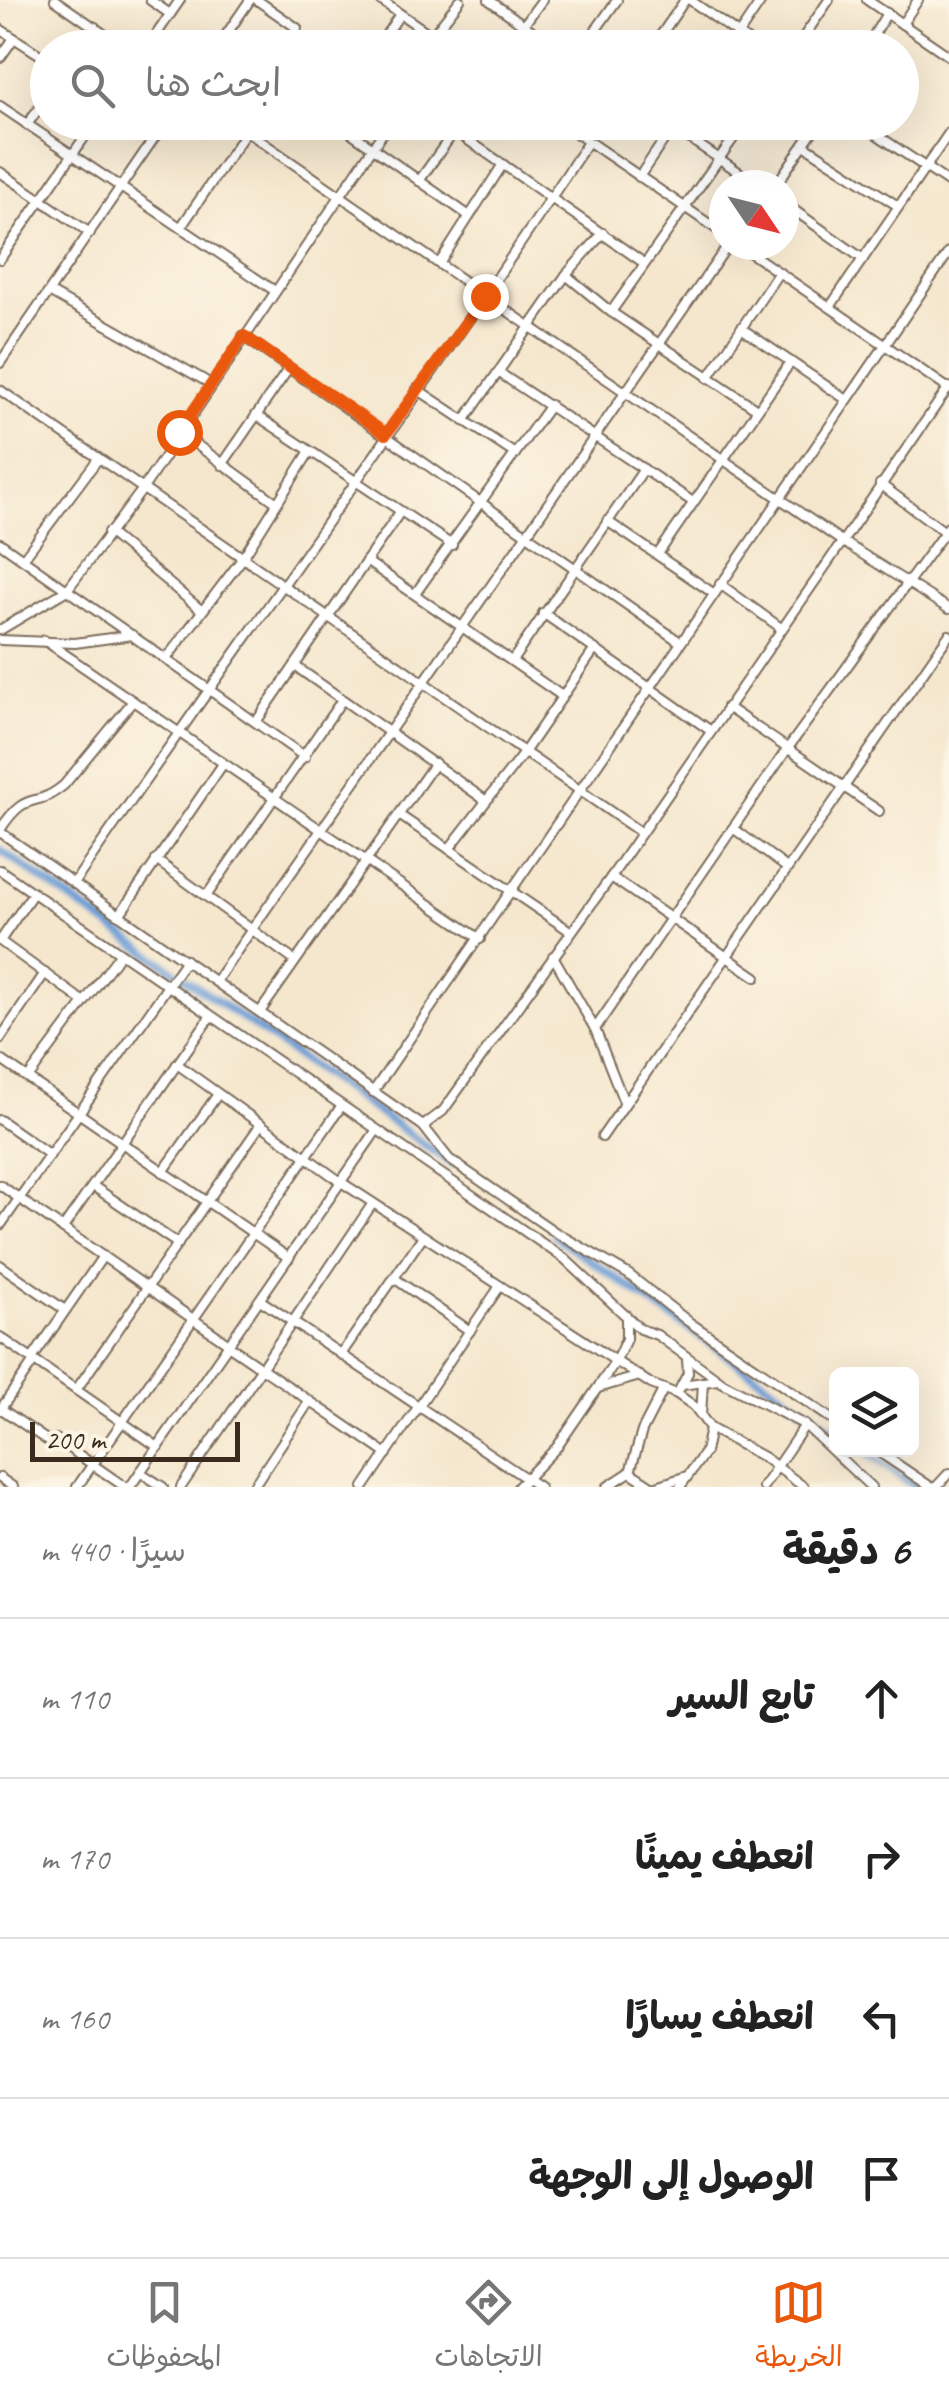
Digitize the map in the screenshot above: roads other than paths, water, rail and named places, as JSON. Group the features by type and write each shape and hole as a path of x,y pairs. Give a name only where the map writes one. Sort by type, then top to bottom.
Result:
{"street":[{"path":"55,0 99,30"},
{"path":"150,0 170,14"},
{"path":"159,30 180,0"},
{"path":"231,30 254,0 297,30"},
{"path":"437,30 460,0"},
{"path":"489,0 530,30"},
{"path":"524,26 542,0"},
{"path":"595,30 616,0"},
{"path":"665,30 688,0 733,30"},
{"path":"742,30 762,0"},
{"path":"808,30 829,0"},
{"path":"867,0 911,30"},
{"path":"902,24 918,0"},
{"path":"383,1 423,30"},
{"path":"876,30 886,13"},
{"path":"389,30 400,14"},
{"path":"0,28 30,48"},
{"path":"919,36 946,54 949,42"},
{"path":"0,58 14,38"},
{"path":"0,106 30,127"},
{"path":"27,125 30,121"},
{"path":"830,306 949,133"},
{"path":"49,140 275,291"},
{"path":"0,259 4,245 83,140"},
{"path":"0,363 154,140"},
{"path":"181,227 241,140"},
{"path":"258,140 778,498 949,609"},
{"path":"361,140 468,215"},
{"path":"0,630 67,590 142,490 378,140"},
{"path":"419,180 448,140"},
{"path":"474,140 644,263"},
{"path":"585,140 709,224"},
{"path":"639,177 662,140"},
{"path":"694,140 736,170"},
{"path":"610,312 733,140"},
{"path":"786,170 807,140"},
{"path":"884,140 949,182"},
{"path":"74,883 208,688 284,588 588,142"},
{"path":"804,145 898,206"},
{"path":"438,264 503,164"},
{"path":"0,172 90,233"},
{"path":"799,214 862,258"},
{"path":"464,421 566,275 603,233"},
{"path":"373,1092 949,252"},
{"path":"216,981 718,260"},
{"path":"424,1126 443,1111 611,877 840,540 949,388 762,260"},
{"path":"708,378 779,272"},
{"path":"566,275 610,312 757,409"},
{"path":"49,292 211,384"},
{"path":"740,328 847,400"},
{"path":"244,336 680,642"},
{"path":"658,554 790,362"},
{"path":"222,465 290,368"},
{"path":"498,372 694,502"},
{"path":"418,389 515,454"},
{"path":"0,390 640,832"},
{"path":"416,594 550,404"},
{"path":"256,415 452,545"},
{"path":"179,432 277,503"},
{"path":"166,659 242,559 310,451"},
{"path":"22,558 98,459"},
{"path":"512,661 644,469"},
{"path":"595,1029 907,579 948,531 880,484"},
{"path":"256,722 400,512"},
{"path":"608,521 713,593"},
{"path":"108,532 202,610"},
{"path":"0,543 305,757"},
{"path":"366,561 562,696"},
{"path":"720,584 781,628"},
{"path":"544,613 711,731"},
{"path":"0,640 75,643 132,635"},
{"path":"602,1137 949,635"},
{"path":"44,640 480,939"},
{"path":"448,849 523,754 594,650"},
{"path":"294,666 486,800"},
{"path":"206,896 342,700"},
{"path":"133,701 64,785 50,796 14,807 0,831 120,914 184,964 216,981 424,1126 448,1160 555,1232 628,1274 689,1322 829,1417"},
{"path":"728,707 879,811"},
{"path":"260,1012 435,763"},
{"path":"120,914 223,764"},
{"path":"399,815 570,931"},
{"path":"733,828 786,868"},
{"path":"156,860 295,961"},
{"path":"0,870 120,954 169,983 210,1017 340,1108 565,1258 626,1315 687,1359 718,1380 804,1425 869,1487"},
{"path":"611,877 756,977"},
{"path":"33,893 0,941 84,1002"},
{"path":"28,1078 120,954"},
{"path":"553,956 595,1029 624,1102"},
{"path":"0,1226 184,964"},
{"path":"0,1039 46,973"},
{"path":"63,1228 210,1017"},
{"path":"0,1059 289,1258"},
{"path":"177,1064 341,1182 616,1362 677,1394 710,1428 804,1487"},
{"path":"163,1172 218,1094"},
{"path":"77,1487 340,1108"},
{"path":"0,1120 50,1154"},
{"path":"76,1390 261,1124"},
{"path":"102,1256 0,1409 48,1442 56,1439 128,1487 376,1131"},
{"path":"0,1185 386,1454"},
{"path":"93,1186 178,1244"},
{"path":"181,1487 373,1203"},
{"path":"342,1353 424,1236"},
{"path":"0,1265 65,1310"},
{"path":"394,1278 470,1331"},
{"path":"364,1487 500,1286"},
{"path":"260,1300 539,1487"},
{"path":"518,1487 524,1476 553,1452 616,1362 626,1338 626,1315"},
{"path":"0,1337 158,1447"},
{"path":"677,1394 687,1359"},
{"path":"598,1388 640,1376"},
{"path":"682,1384 718,1380"},
{"path":"701,1416 702,1382"},
{"path":"607,1487 630,1472 642,1431 663,1390"},
{"path":"270,1487 256,1483 309,1402"},
{"path":"763,1487 804,1425"},
{"path":"680,1487 707,1442 710,1428"},
{"path":"707,1442 725,1437"},
{"path":"887,1457 933,1487 949,1473"},
{"path":"140,1472 163,1487"},
{"path":"630,1472 654,1487 688,1476"},
{"path":"0,1478 10,1486"}],"waterway":[{"path":"0,850 452,1164"},
{"path":"554,1235 829,1426"},
{"path":"872,1457 916,1487"}]}
